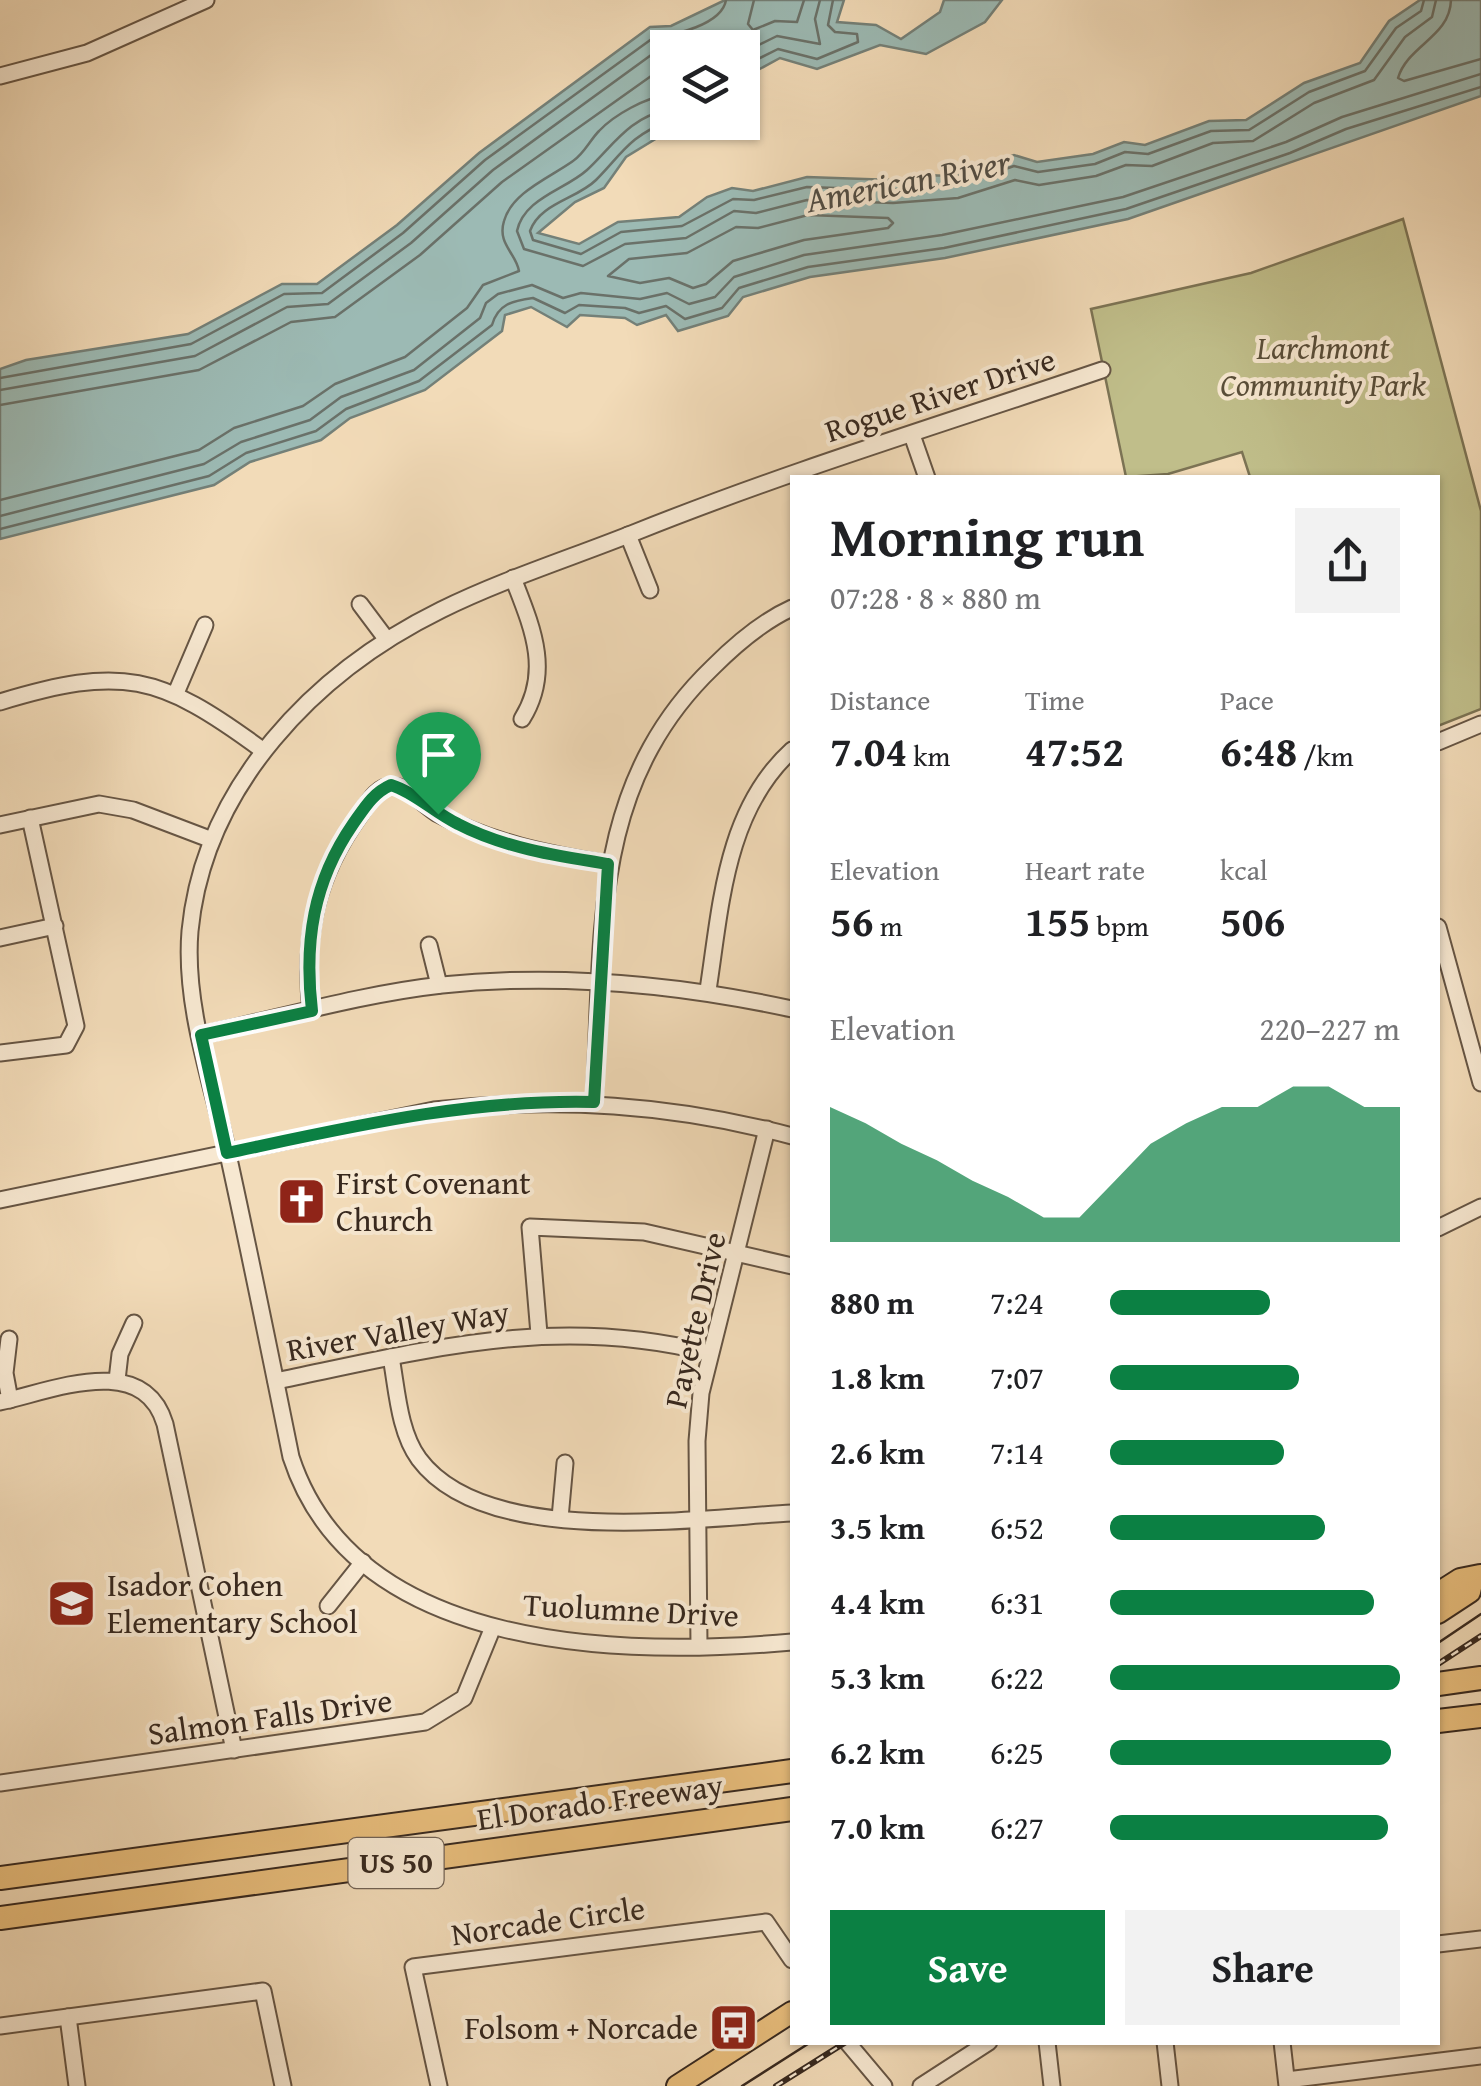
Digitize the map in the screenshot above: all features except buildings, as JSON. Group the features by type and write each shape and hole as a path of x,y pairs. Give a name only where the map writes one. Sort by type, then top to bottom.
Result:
{"highway":[{"path":"1440,1721 1481,1716"},
{"name":"El Dorado Freeway","path":"0,1878 790,1771"},
{"name":"El Dorado Freeway","path":"0,1918 790,1809"}],"main road":[{"path":"1440,1592 1460,1579 1477,1577"},
{"path":"1440,1612 1470,1592 1477,1577"},
{"path":"677,2086 790,2013"}],"street":[{"path":"0,76 87,54 202,1"},
{"name":"Rogue River Drive","path":"227,1153 201,1035 190,933 212,840 261,749 312,698 387,640 513,578 746,488 1102,370"},
{"path":"912,434 927,475"},
{"path":"628,535 650,590"},
{"path":"513,578 537,641 540,662 533,702 522,720"},
{"path":"360,604 387,640"},
{"path":"594,1102 608,864 630,789 662,725 726,654 790,609"},
{"path":"176,693 205,625"},
{"path":"0,702 65,682 124,681 176,693 261,749"},
{"path":"1440,741 1481,724"},
{"path":"708,990 737,837 754,796 790,752"},
{"path":"312,1011 307,969 316,895 332,856 376,791 391,785 438,814 492,838 547,854 608,864"},
{"path":"0,825 98,804 116,806 212,840"},
{"path":"0,1053 66,1045 76,1026 30,818"},
{"path":"0,938 55,926"},
{"path":"1440,935 1481,1083"},
{"path":"429,946 439,986"},
{"path":"201,1035 439,986 602,982 708,990 790,1009"},
{"path":"0,1200 434,1110 507,1102 594,1102 663,1108 790,1135"},
{"name":"Payette Drive","path":"699,1646 698,1417 708,1353 739,1252 766,1129"},
{"name":"Tuolumne Drive","path":"227,1153 290,1457 305,1494 326,1527 362,1562 426,1602 493,1627 565,1640 699,1646 790,1642"},
{"path":"1440,1227 1481,1207"},
{"path":"539,1334 530,1227 644,1232 790,1265"},
{"path":"117,1380 120,1354 134,1323"},
{"name":"River Valley Way","path":"276,1381 474,1340 539,1334 623,1337 708,1353"},
{"path":"9,1339 5,1401 117,1380 145,1392 163,1416 234,1750"},
{"path":"391,1357 406,1434 428,1470 479,1502 560,1518 790,1513"},
{"path":"560,1518 565,1464"},
{"path":"328,1606 362,1562"},
{"name":"Salmon Falls Drive","path":"0,1783 440,1717 458,1704 473,1685 493,1627"},
{"name":"Norcade Circle","path":"439,2086 413,1967 766,1922 790,1957"},
{"path":"1440,1944 1481,1939"},
{"path":"0,2026 263,1991 282,2086"},
{"path":"68,2017 77,2086"},
{"path":"850,2045 884,2086"},
{"path":"921,2086 984,2045"},
{"path":"1046,2045 1052,2086"},
{"path":"1165,2045 1170,2086"},
{"path":"1282,2045 1287,2083 1481,2056"}],"green space":[{"name":"Larchmont Community Park","path":"1403,219 1481,511 1481,709 1440,725 1440,475 1249,475 1242,452 1168,474 1126,475 1091,309 1251,273"}],"water":[{"name":"American River","path":"725,0 844,0 837,22 876,25 901,39 940,12 944,0 1002,0 985,22 926,54 880,45 817,69 780,58 760,69 760,30 650,30 650,140 654,140 626,157 604,188 575,202 538,233 579,244 618,222 679,217 707,197 732,188 753,191 807,177 893,180 920,175 955,176 1014,155 1037,162 1093,154 1124,142 1145,145 1209,121 1246,120 1304,83 1360,63 1389,21 1420,0 1481,0 1481,96 1128,219 945,258 810,277 743,297 728,316 678,331 666,315 637,325 625,318 580,315 567,327 531,307 505,315 502,331 425,390 350,418 321,440 250,462 214,485 0,539 0,369 26,360 188,334 282,284 317,284 397,225 479,153 650,27 671,26"}],"tram line":[{"path":"1440,1642 1481,1614"},
{"path":"742,2086 806,2045"}],"railway":[{"path":"1440,1663 1481,1636"},
{"path":"776,2086 841,2045"}],"place":[{"name":"First Covenant Church","path":"301,1201"},
{"name":"Isador Cohen Elementary School","path":"72,1603"},
{"name":"Folsom + Norcade","path":"733,2028"}],"route":[{"path":"391,785 403,789 438,814 492,838 547,854 608,864 594,1102 507,1102 434,1110 227,1153 201,1035 312,1011 308,938 316,895 332,856 376,791 391,785"}]}
